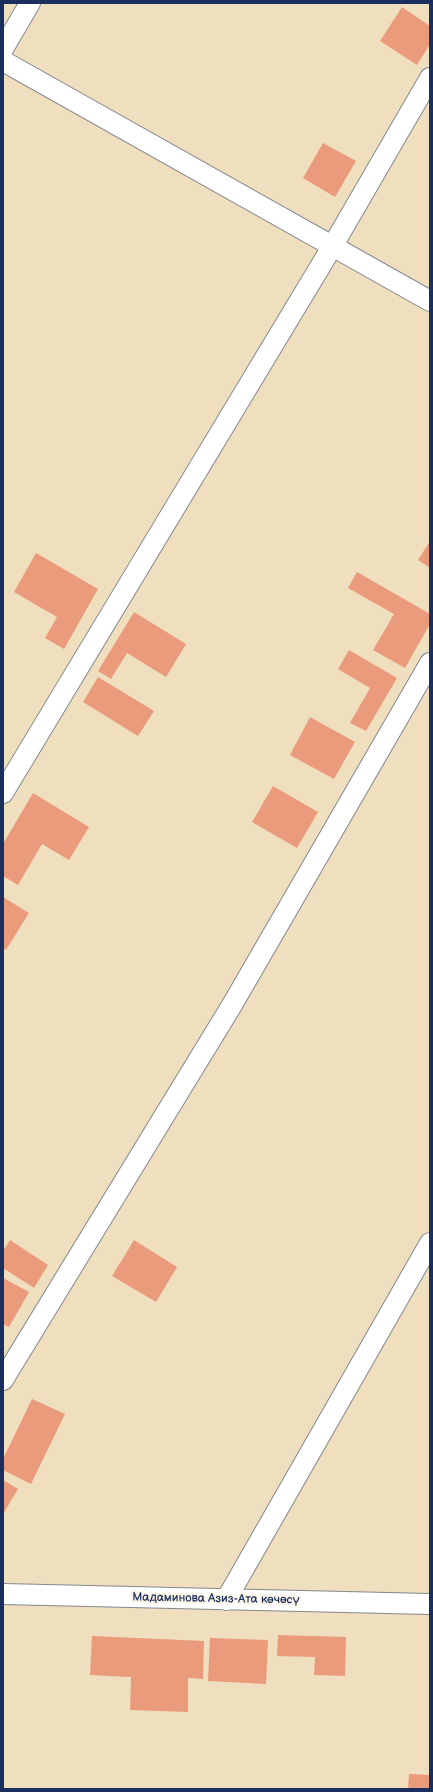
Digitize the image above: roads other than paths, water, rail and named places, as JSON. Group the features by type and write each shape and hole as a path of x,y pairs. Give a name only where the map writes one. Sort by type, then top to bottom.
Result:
{"street":[{"path":"3,49 30,3"},
{"path":"3,61 430,301"},
{"path":"3,793 332,247 430,78"},
{"path":"3,1380 232,1005 430,663"},
{"path":"226,1600 430,1243"},
{"name":"Мадаминова Азиз-Ата көчөсү","path":"3,1594 430,1604"}]}
